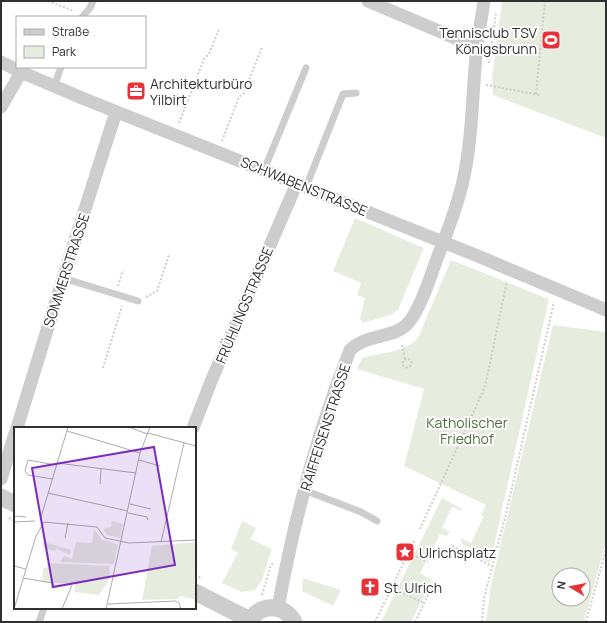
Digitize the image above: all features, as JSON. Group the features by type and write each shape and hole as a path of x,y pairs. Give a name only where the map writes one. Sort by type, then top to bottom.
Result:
{"street":[{"path":"368,1 467,43 477,45"},
{"name":"RAIFFEISENSTRASSE","path":"278,608 304,490 318,440 350,350 365,340 394,332 409,323 425,291 443,242 463,181 471,130 477,45 484,1"},
{"name":"SCHWABENSTRASSE","path":"1,62 116,112 302,185 606,310"},
{"path":"1,107 21,72"},
{"name":"SOMMERSTRASSE","path":"17,427 116,112"},
{"name":"FRÜHLINGSTRASSE","path":"193,427 212,379 302,185"},
{"path":"1,479 14,437"},
{"path":"196,593 250,621 263,609 271,607 286,611 292,617 294,622"}],"lane":[{"path":"82,16 90,8 93,1"},
{"path":"54,86 61,68"},
{"path":"264,170 306,68"},
{"path":"302,185 343,94 356,93"},
{"path":"63,278 138,301"},
{"path":"304,490 361,512 377,521"},
{"path":"39,622 44,609"}],"path":[{"path":"48,1 82,16"},
{"path":"536,94 545,1"},
{"path":"174,134 204,59 208,54 219,29"},
{"path":"217,151 239,97 244,93 262,47"},
{"path":"486,85 540,95"},
{"path":"138,301 157,291 169,255"},
{"path":"116,294 123,270"},
{"path":"420,529 485,387 508,276"},
{"path":"482,622 484,598 508,506 556,289"},
{"path":"103,368 124,297"},
{"path":"402,346 405,359 403,366 406,368 410,367 411,362 408,359 405,359"},
{"path":"375,622 415,539"},
{"path":"452,546 493,567"},
{"path":"586,622 606,549"},
{"path":"409,553 428,562"},
{"path":"263,592 271,565"},
{"path":"415,622 435,581"},
{"path":"392,588 424,603"}],"green space":[{"name":"Tennisclub TSV Königsbrunn","path":"502,1 606,1 606,138 493,95 492,78"},
{"path":"355,218 424,248 398,310 390,315 363,323 360,319 365,298 357,295 361,283 333,271"},
{"name":"Katholischer Friedhof","path":"451,260 549,299 490,563 470,552 471,549 461,542 461,538 471,543 484,516 481,515 486,505 404,466 424,389 357,369 362,358 406,347 418,338"},
{"path":"553,325 606,332 606,541 591,596 591,567 551,567 551,607 588,607 584,622 486,622 491,585"},
{"path":"442,498 462,509 461,511 452,507 442,528 450,532 446,536 440,534 420,573 432,580 411,622 381,622"},
{"path":"242,521 256,528 251,539 272,549 262,580 255,590 241,592 222,583 238,553 231,549"},
{"path":"303,578 341,590 333,606 302,591"}],"place":[{"name":"Tennisclub TSV Königsbrunn","path":"551,40"},
{"name":"Architekturbüro Yilbirt","path":"136,91"},
{"name":"Ulrichsplatz","path":"405,552"},
{"name":"St. Ulrich","path":"370,587"}]}
